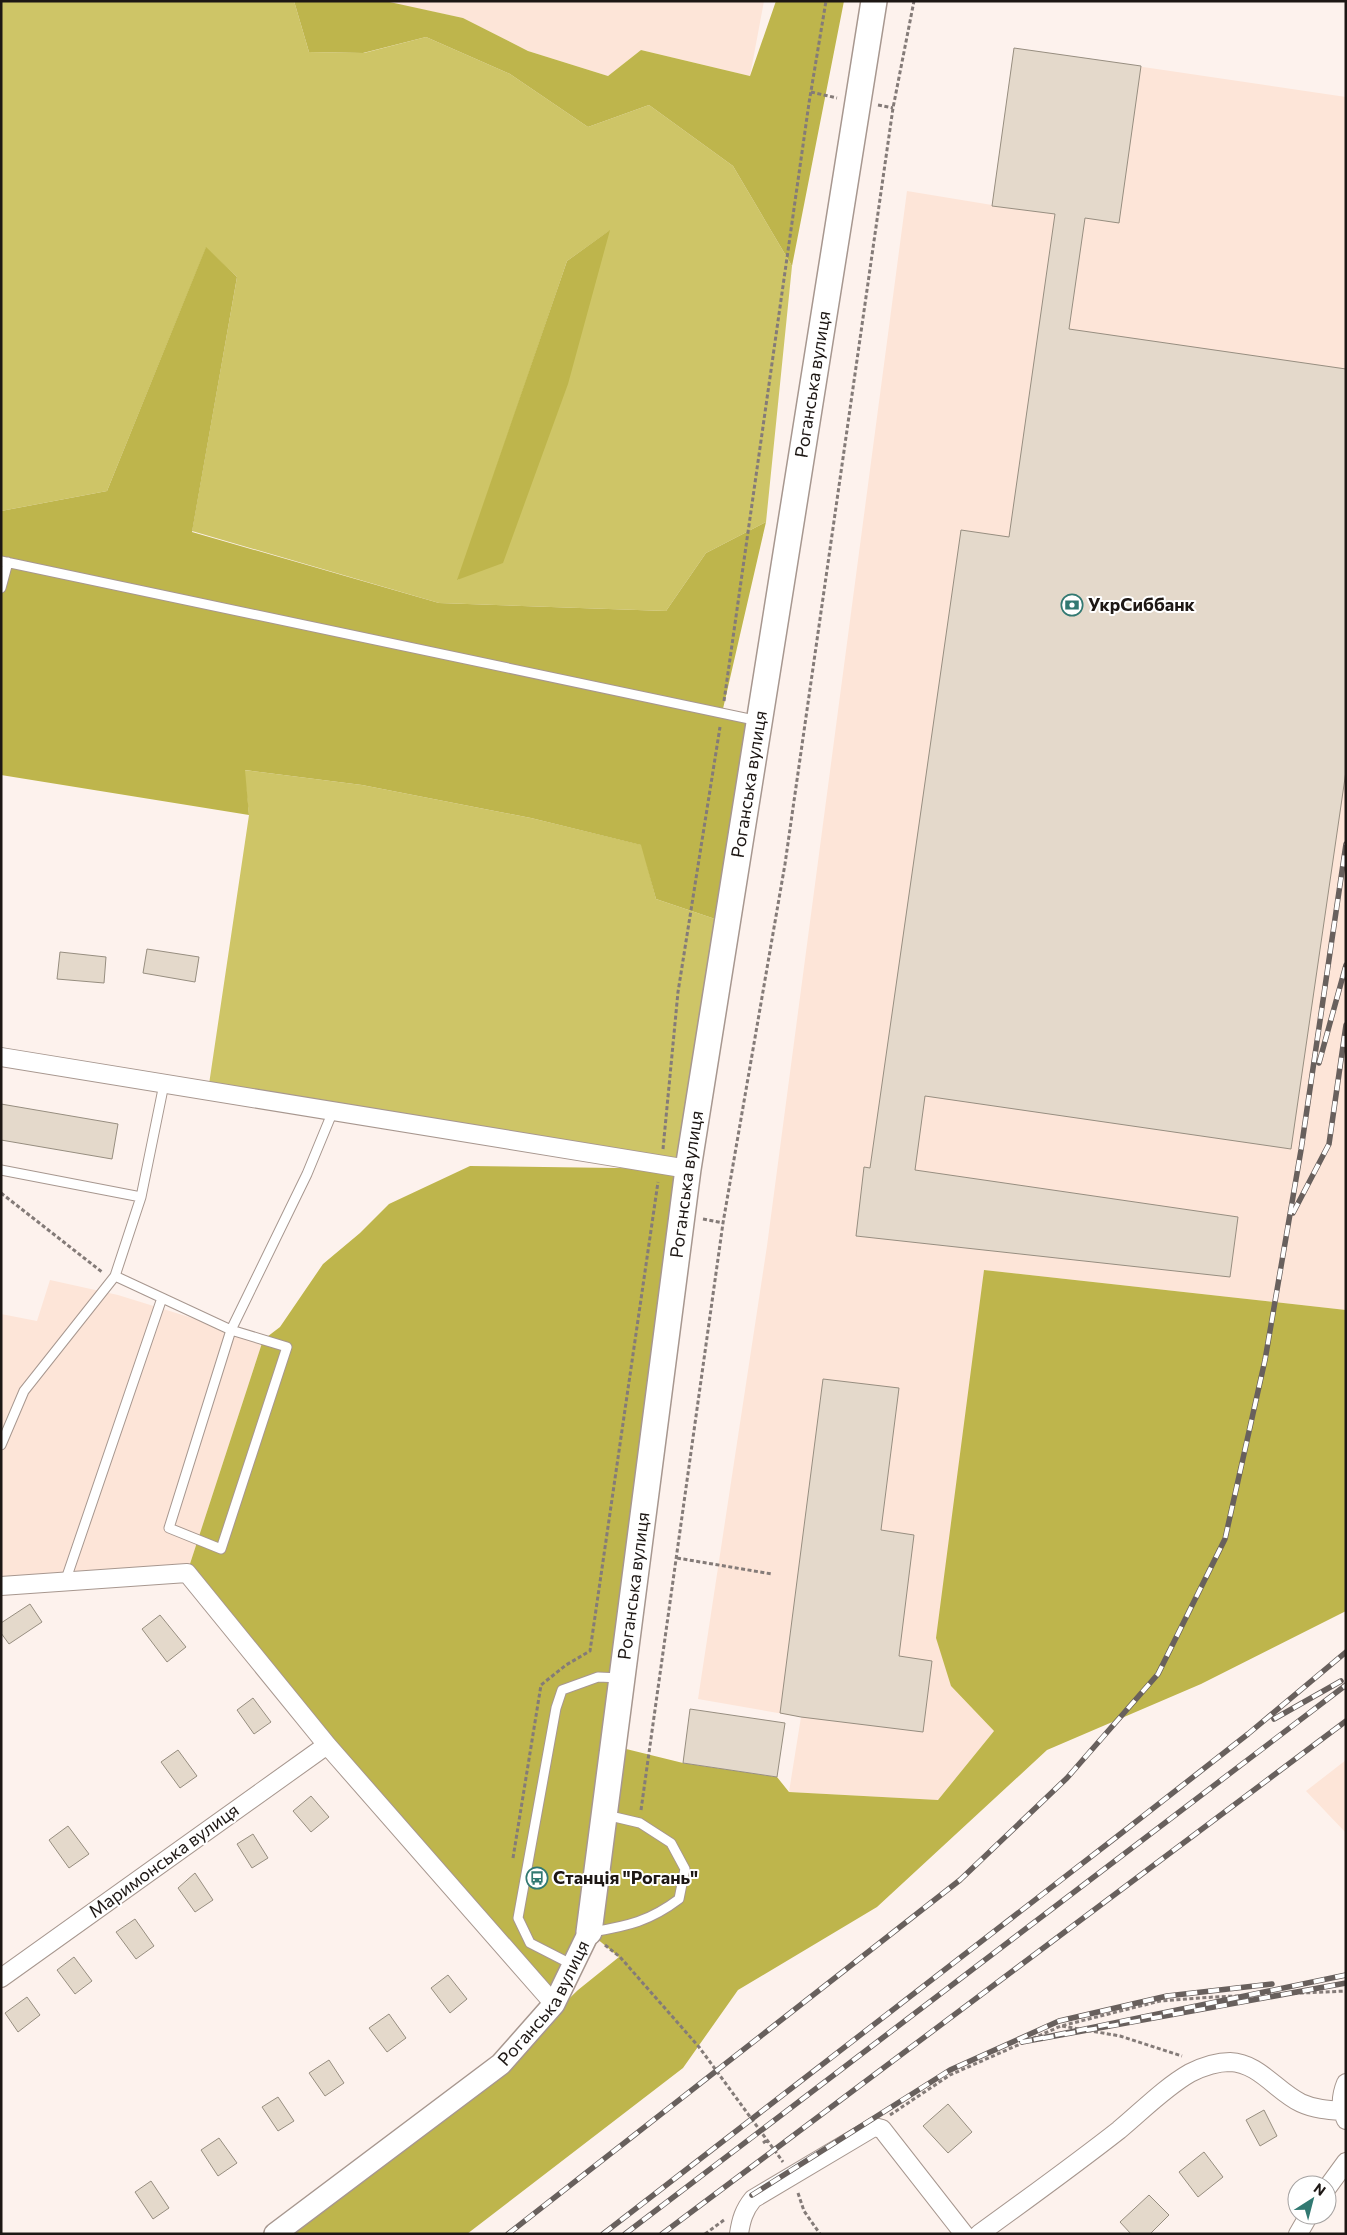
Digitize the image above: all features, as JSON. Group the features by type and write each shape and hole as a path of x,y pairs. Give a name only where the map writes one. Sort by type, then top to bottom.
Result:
{"main road":[{"name":"Роганська вулиця","path":"590,1932 688,1169 874,1"}],"street":[{"path":"1,1057 688,1169"},
{"path":"1,1586 187,1573 327,1745 554,2004"},
{"name":"Маримонська вулиця","path":"1,1978 327,1745"},
{"name":"Роганська вулиця","path":"274,2234 501,2064 554,2004 590,1932"},
{"path":"979,2234 1050,2184 1188,2074 1214,2064 1244,2064 1300,2102 1344,2115 1343,2090 1346,2083"},
{"path":"739,2234 740,2222 746,2208 753,2199 874,2127 882,2129 964,2234"},
{"path":"1336,2175 1346,2162"}],"lane":[{"path":"1,588 5,562 759,721"},
{"path":"1,1445 24,1391 114,1278 141,1197 164,1084"},
{"path":"114,1278 231,1330 287,1347 222,1549 169,1528 231,1330 307,1174 333,1111"},
{"path":"1,1170 141,1197"},
{"path":"65,1582 162,1298"},
{"path":"574,1965 530,1943 518,1918 556,1708 562,1690 598,1677 624,1678"},
{"path":"590,1932 626,1926 661,1913 679,1899 685,1869 671,1843 640,1823 605,1814"}],"path":[{"path":"512,1862 541,1685 590,1650 661,1165 678,992 722,713 809,103 826,1"},
{"path":"640,1823 723,1223 785,864 893,108 914,1"},
{"path":"1,1193 114,1278"},
{"path":"677,1558 772,1574"},
{"path":"590,1932 620,1957 699,2047 768,2140 791,2175 804,2211 820,2234"},
{"path":"874,2127 920,2093 950,2074 1062,2026 1160,2001 1214,1996 1346,1991"},
{"path":"1062,2026 1120,2036 1177,2055 1214,2064"},
{"path":"763,2144 768,2140"}],"shaded area":[{"path":"1,1 294,1 309,52 364,53 426,37 510,74 588,127 649,105 733,166 792,266 766,522 706,553 666,611 439,603 192,531 237,277 206,248 107,491 1,511","holes":["609,231 458,580 567,261"]},
{"path":"294,1 385,1 463,18 528,51 608,76 641,50 750,76 776,1 844,1 792,266 733,166 649,105 588,127 510,74 426,37 363,53 309,52"},
{"path":"764,1 750,76 641,50 608,76 528,51 463,18 386,2"},
{"path":"1014,48 1346,97 1346,1310 984,1270 951,1686 994,1731 938,1800 789,1792 801,1717 698,1699 767,1246 907,191 992,205"},
{"path":"610,230 568,384 503,563 457,580 567,261"},
{"path":"206,247 237,277 192,532 439,603 666,611 706,553 766,522 722,713 759,721 727,923 656,899 641,845 531,818 362,785 245,770 249,815 1,775 1,588 8,563 1,561 1,511 107,491"},
{"path":"244,770 362,785 531,818 642,845 656,899 727,923 688,1169 208,1091 249,815"},
{"path":"470,1166 688,1169 614,1746 683,1763 777,1777 789,1792 938,1800 994,1731 951,1686 936,1638 984,1270 1346,1310 1346,1611 1201,1684 1047,1750 877,1907 738,1990 683,2068 467,2234 275,2234 501,2064 578,1990 619,1957 590,1933 554,2004 187,1573 263,1340 280,1327 323,1264 360,1233 389,1204"},
{"path":"50,1280 118,1295 263,1340 187,1573 1,1586 1,1314 37,1321"},
{"path":"1346,1760 1346,1833 1306,1791"}],"building":[{"path":"1014,48 1141,66 1119,223 1085,218 1069,329 1346,369 1346,771 1291,1149 925,1096 915,1170 1238,1217 1230,1277 856,1236 864,1167 870,1168 961,530 1009,537 1055,214 992,206"},
{"path":"147,949 199,957 195,982 143,973"},
{"path":"60,952 106,957 104,983 57,979"},
{"path":"1,1104 118,1124 112,1159 1,1140"},
{"path":"823,1379 899,1388 881,1530 914,1535 899,1656 932,1661 923,1732 780,1713"},
{"path":"30,1604 42,1622 9,1644 1,1633 1,1623"},
{"path":"160,1615 186,1647 167,1662 142,1629"},
{"path":"253,1698 271,1722 254,1734 237,1710"},
{"path":"690,1709 785,1723 777,1777 683,1763"},
{"path":"178,1750 197,1776 180,1788 161,1762"},
{"path":"311,1796 329,1817 311,1832 293,1811"},
{"path":"68,1826 89,1854 69,1868 49,1840"},
{"path":"253,1834 268,1858 252,1868 237,1844"},
{"path":"195,1873 213,1900 195,1912 178,1888"},
{"path":"135,1919 154,1946 136,1959 116,1932"},
{"path":"74,1957 92,1981 75,1994 57,1970"},
{"path":"448,1975 467,1999 450,2013 431,1988"},
{"path":"27,1997 40,2015 18,2032 5,2013"},
{"path":"389,2014 406,2038 387,2052 369,2028"},
{"path":"329,2060 344,2083 325,2096 309,2073"},
{"path":"278,2097 294,2121 278,2131 262,2107"},
{"path":"948,2104 972,2132 948,2153 923,2126"},
{"path":"1264,2110 1277,2136 1260,2146 1246,2120"},
{"path":"219,2138 237,2163 218,2176 201,2150"},
{"path":"1204,2152 1223,2177 1198,2197 1179,2172"},
{"path":"151,2181 169,2208 153,2219 135,2192"},
{"path":"1149,2195 1169,2215 1150,2234 1131,2234 1120,2222"}],"railway":[{"path":"508,2234 960,1880 1067,1778 1158,1674 1225,1539 1265,1360 1301,1150 1346,844"},
{"path":"1319,1063 1346,965"},
{"path":"1293,1213 1329,1144 1346,1025"},
{"path":"603,2234 1248,1734 1346,1652"},
{"path":"1274,1719 1341,1681"},
{"path":"625,2234 1346,1685"},
{"path":"662,2234 1346,1721"},
{"path":"1346,1975 1022,2042 1346,1983"},
{"path":"752,2195 950,2070 1059,2021 1167,1996 1272,1984"}],"place":[{"name":"УкрСиббанк","path":"1072,605"},
{"name":"Станція \"Рогань\"","path":"537,1878"}]}
